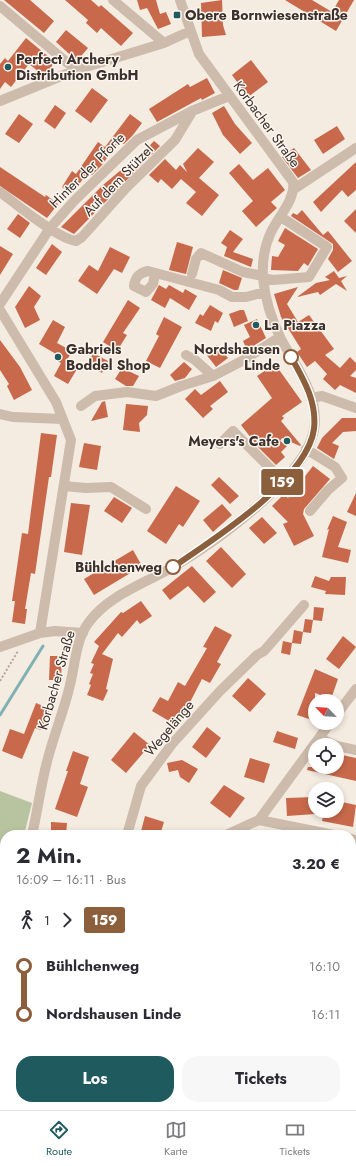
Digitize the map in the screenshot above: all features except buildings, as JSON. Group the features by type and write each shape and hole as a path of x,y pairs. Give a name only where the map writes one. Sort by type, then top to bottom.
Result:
{"street":[{"path":"113,0 164,43"},
{"name":"Korbacher Straße","path":"33,830 48,759 66,701 82,633 96,612 112,600 173,567 234,525 283,480 299,462 314,430 314,413 306,382 280,337 265,292 263,277 263,254 271,232 281,217 294,189 293,182 199,54 180,0"},
{"path":"0,6 76,70"},
{"path":"0,101 76,70 164,43 190,30"},
{"name":"Hinter der Pforte","path":"0,304 50,228 74,201 137,140 192,111 229,96"},
{"name":"Auf dem Stützel","path":"50,228 70,241 76,241 82,237 126,188 175,140 192,111"},
{"path":"294,189 354,153"},
{"path":"0,192 50,228"},
{"path":"192,274 196,259 201,254 243,272 273,280 309,277 327,247 281,217"},
{"path":"155,274 219,290 232,296 246,297 265,292"},
{"path":"0,310 56,402 71,440 40,633"},
{"path":"81,406 95,396 127,392 156,396 213,376 242,361 280,337"},
{"path":"186,355 195,360 213,376"},
{"path":"311,398 322,396 356,408"},
{"path":"0,414 13,417 62,419"},
{"path":"220,444 233,430 283,480"},
{"path":"306,449 335,467 342,478 328,490 310,511"},
{"path":"64,486 86,488 111,487 146,509"},
{"name":"Wegelänge","path":"128,830 141,786 172,744 220,691 257,655 264,651 304,605"},
{"path":"0,647 40,633 56,631 82,633"},
{"path":"344,705 356,689"},
{"path":"319,738 325,730"},
{"path":"344,747 356,750"},
{"path":"237,830 259,820 308,753"},
{"path":"259,820 309,830"}],"path":[{"path":"0,681 25,639"}],"green space":[{"path":"0,791 32,803 25,830 0,830"}],"waterway":[{"path":"0,715 43,646"}],"bus line":[{"name":"159","path":"173,567 234,525 279,485 299,462 314,430 314,413 306,382 291,357"}],"place":[{"name":"Obere Bornwiesenstraße","path":"177,15"},
{"name":"Perfect Archery Distribution GmbH","path":"8,67"},
{"name":"La Piazza","path":"256,325"},
{"name":"Gabriels Boddel Shop","path":"58,357"},
{"name":"Nordshausen Linde","path":"291,357"},
{"name":"Meyers's Cafe","path":"287,441"},
{"name":"Bühlchenweg","path":"173,567"}]}
